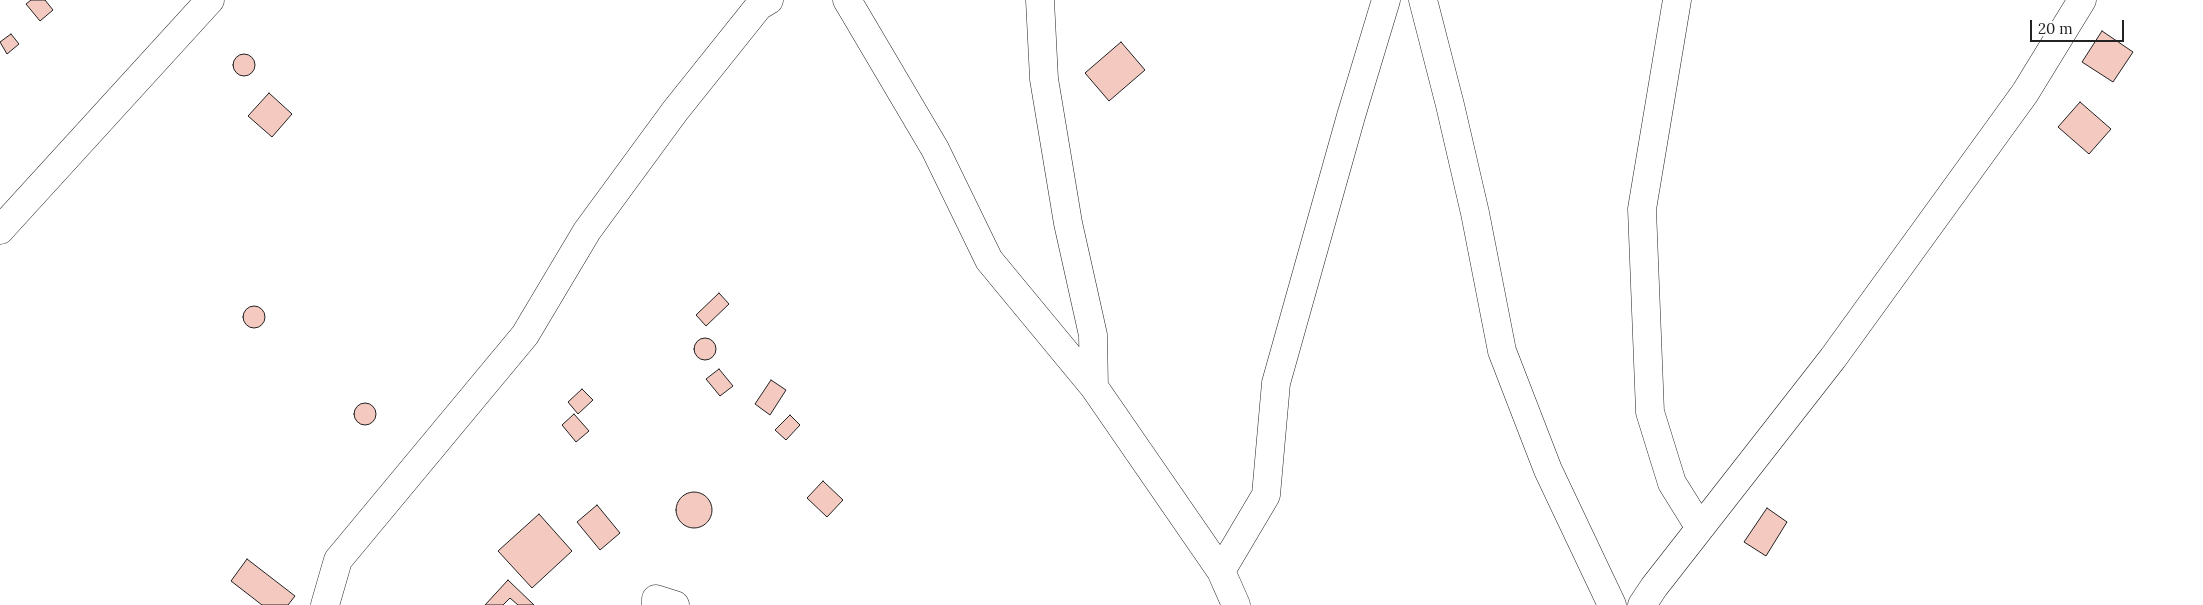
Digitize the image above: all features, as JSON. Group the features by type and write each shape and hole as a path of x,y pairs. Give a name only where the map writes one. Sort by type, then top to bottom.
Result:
{"street":[{"path":"0,230 210,0"},
{"path":"325,605 338,560 525,335 587,231 674,112 759,6 768,0"},
{"path":"847,0 935,149 989,260 1094,387 1221,571 1236,605"},
{"path":"1040,0 1044,79 1068,223 1093,335 1094,387"},
{"path":"1221,571 1266,495 1276,383 1351,116 1386,0"},
{"path":"1423,0 1475,213 1502,351 1548,470 1612,605"},
{"path":"1677,0 1642,209 1650,412 1672,483 1700,528"},
{"path":"1642,605 1845,342 2025,93 2082,0"},
{"path":"656,605 656,599 675,605"}],"building":[{"path":"31,0 45,0 53,10 40,21 26,4"},
{"path":"2102,31 2133,52 2113,82 2082,62"},
{"path":"11,34 19,44 7,54 0,42"},
{"path":"1121,42 1145,70 1109,101 1085,73"},
{"path":"244,54 254,61 255,65 248,75 244,76 234,69 233,65 240,55"},
{"path":"269,93 292,114 272,137 248,116"},
{"path":"2080,102 2111,129 2089,154 2058,127"},
{"path":"719,293 729,304 706,326 696,315"},
{"path":"254,306 264,313 265,317 258,327 254,328 244,321 243,317 250,307"},
{"path":"705,338 715,345 716,349 709,359 705,360 695,353 694,349 701,339"},
{"path":"719,369 733,386 720,396 706,379"},
{"path":"771,380 786,390 770,415 755,404"},
{"path":"582,389 593,400 578,414 568,402"},
{"path":"365,403 375,410 376,414 369,424 365,425 355,418 354,414 361,404"},
{"path":"574,414 589,431 576,442 562,425"},
{"path":"790,415 800,425 786,440 775,430"},
{"path":"823,481 843,500 827,517 807,498"},
{"path":"694,492 701,493 707,497 711,503 711,517 707,523 701,527 694,528 687,527 681,523 677,517 676,510 677,503 681,497 687,493"},
{"path":"597,505 620,533 600,550 577,522"},
{"path":"1767,508 1787,522 1766,556 1744,542"},
{"path":"539,514 572,551 532,588 498,551"},
{"path":"247,559 295,596 288,605 262,605 231,581"},
{"path":"508,580 534,605 518,605 510,598 503,605 485,605"}]}
